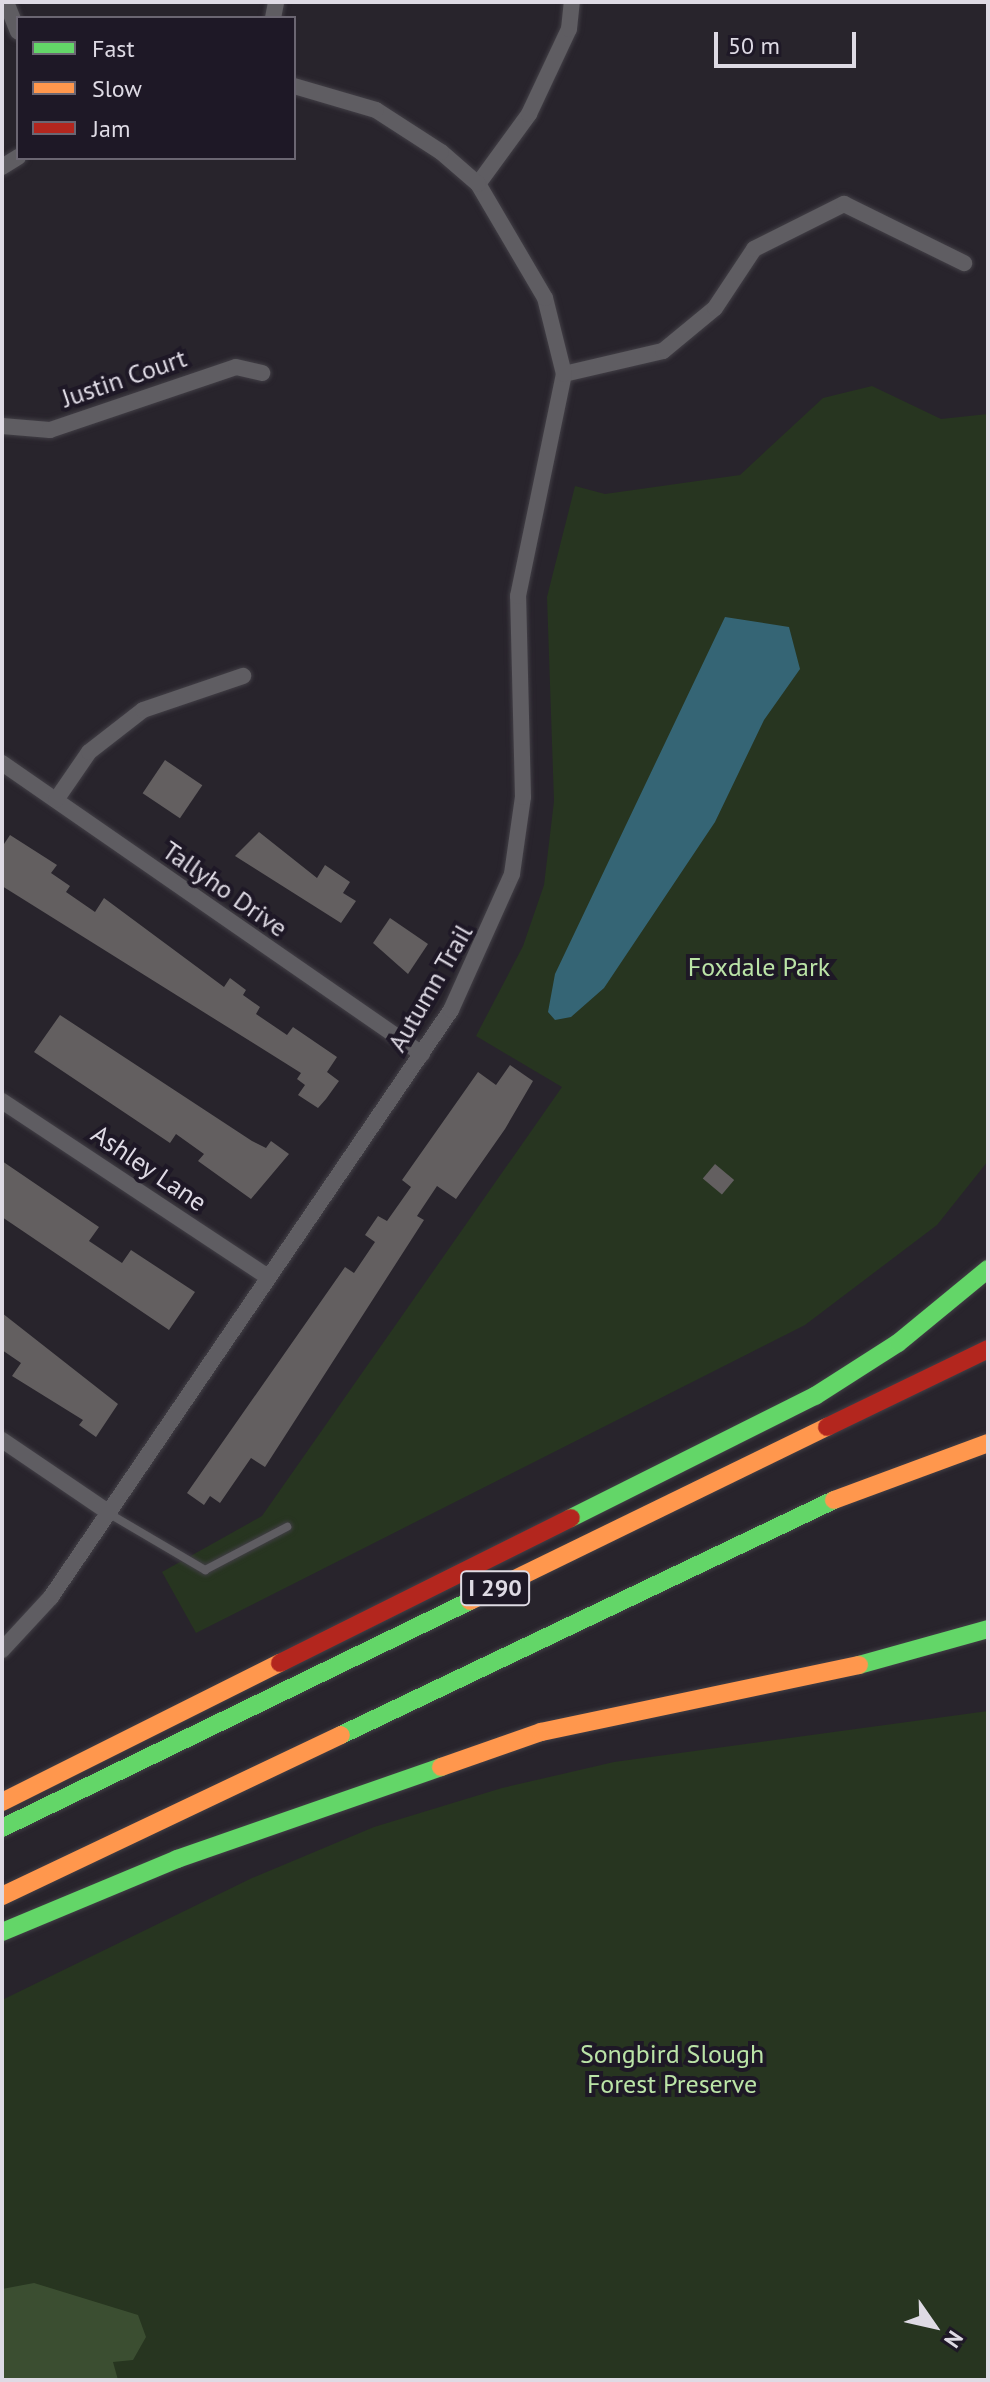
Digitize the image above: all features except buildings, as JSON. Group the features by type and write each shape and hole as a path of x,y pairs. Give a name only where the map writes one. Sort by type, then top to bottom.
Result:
{"highway":[{"path":"2,1802 815,1396 898,1343 988,1269"},
{"name":"I 290","path":"2,1828 988,1349"},
{"name":"I 290","path":"2,1896 847,1494 988,1443"},
{"path":"2,1932 177,1859 541,1732 911,1654 988,1629"}],"street":[{"path":"6,2 16,27"},
{"path":"296,87 376,110 478,184 529,114 569,29 572,2"},
{"name":"Autumn Trail","path":"2,1650 51,1597 422,1054 481,954 512,874 523,797 518,596 564,374 545,298 478,184"},
{"path":"564,374 663,351 715,308 754,249 844,204 964,263"},
{"name":"Justin Court","path":"2,426 50,430 236,367 262,373"},
{"path":"56,800 89,752 143,710 243,676"},
{"name":"Tallyho Drive","path":"2,763 422,1054"},
{"name":"Ashley Lane","path":"2,1101 268,1277"},
{"path":"2,1440 108,1512"}],"lane":[{"path":"108,1512 205,1570 287,1527"}],"green space":[{"name":"Foxdale Park","path":"872,386 941,419 988,414 988,1161 937,1225 805,1325 196,1633 162,1572 262,1516 562,1087 476,1036 523,946 544,885 554,801 547,597 575,486 605,494 740,475 823,398"},
{"name":"Songbird Slough Forest Preserve","path":"988,1711 988,2380 2,2380 2,2000 252,1878 374,1827 502,1788 614,1762"},
{"path":"34,2283 138,2315 146,2337 133,2360 113,2362 118,2380 2,2380 2,2289"}],"water":[{"path":"725,617 789,627 800,669 764,720 715,822 604,988 571,1017 555,1020 548,1012 555,974"}],"traffic: fast":[{"path":"571,1518 815,1396 898,1343 988,1269"},
{"path":"341,1735 834,1500"},
{"path":"2,1828 470,1601"},
{"path":"859,1665 988,1629"},
{"path":"2,1932 177,1859 441,1767"}],"traffic: slow":[{"path":"470,1601 827,1427"},
{"path":"834,1500 988,1443"},
{"path":"2,1802 280,1663"},
{"path":"441,1767 541,1732 859,1665"},
{"path":"2,1896 341,1735"}],"traffic: jam":[{"path":"827,1427 988,1349"},
{"path":"280,1663 571,1518"}]}
